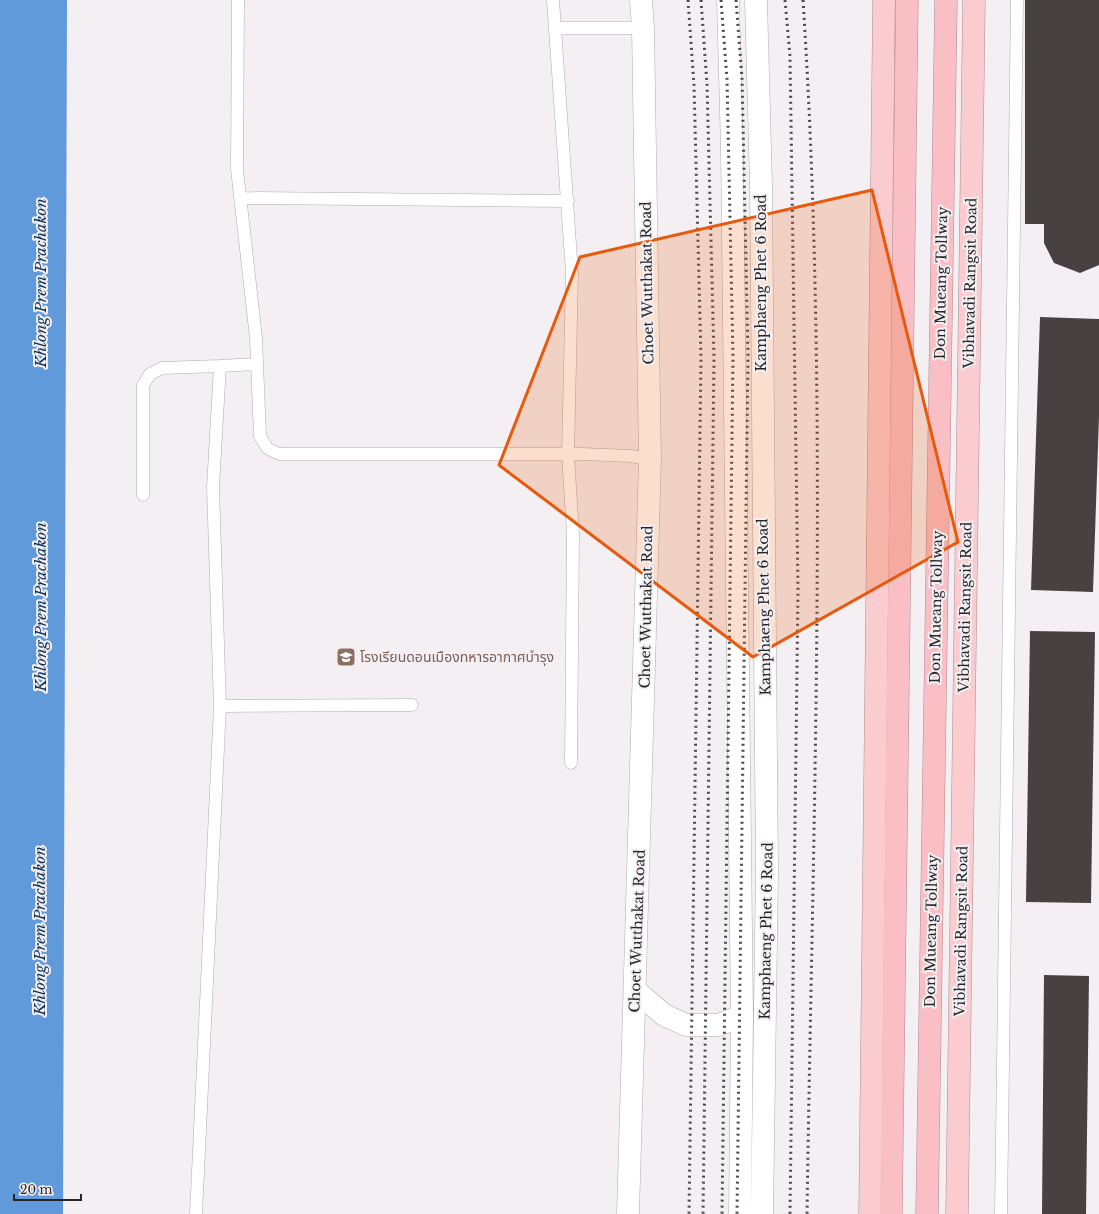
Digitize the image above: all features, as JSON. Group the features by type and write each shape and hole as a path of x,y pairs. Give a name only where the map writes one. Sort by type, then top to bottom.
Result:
{"highway":[{"path":"870,1214 884,0"},
{"path":"891,1214 906,0"},
{"name":"Don Mueang Tollway","path":"927,1214 946,0"},
{"name":"Vibhavadi Rangsit Road","path":"957,1214 974,0"}],"main road":[{"name":"Choet Wutthakat Road","path":"628,1214 636,992 640,458 635,27 641,0"},
{"name":"Kamphaeng Phet 6 Road","path":"728,0 732,148 742,1016 740,1214"},
{"name":"Kamphaeng Phet 6 Road","path":"756,0 761,186 767,871 762,1214"},
{"path":"636,992 664,1015 686,1025 718,1025 742,1016"}],"lane":[{"path":"238,0 237,169 256,338 260,436 267,448 278,454 583,454 640,458"},
{"path":"554,0 572,273 568,455 573,534 571,763"},
{"path":"1001,1214 1017,0"},
{"path":"556,28 635,27"},
{"path":"241,198 568,200"},
{"path":"143,495 143,385 150,374 162,368 257,364"},
{"path":"196,1214 220,706 213,486 220,366"},
{"path":"220,706 412,705"}],"highlighted area":[{"path":"872,190 958,542 753,657 499,465 580,257"}],"water":[{"name":"Khlong Prem Prachakon","path":"0,0 67,0 63,1214 0,1214"}],"building":[{"path":"1025,0 1099,0 1099,265 1080,273 1054,263 1044,243 1044,224 1025,224"},
{"path":"1040,317 1099,319 1099,417 1093,592 1031,590"},
{"path":"1030,631 1095,632 1091,903 1026,902"},
{"path":"1044,975 1089,976 1086,1214 1042,1214"}],"railway":[{"path":"688,0 694,85 701,359 689,1214"},
{"path":"701,0 707,84 714,359 703,1214"},
{"path":"721,0 727,79 733,357 722,1214"},
{"path":"736,0 742,78 748,356 737,1214"},
{"path":"785,0 790,56 798,590 790,1214"},
{"path":"803,0 811,152 817,455 815,759 807,1214"}],"place":[{"name":"โรงเรียนดอนเมืองทหารอากาศบำรุง","path":"346,657"}]}
